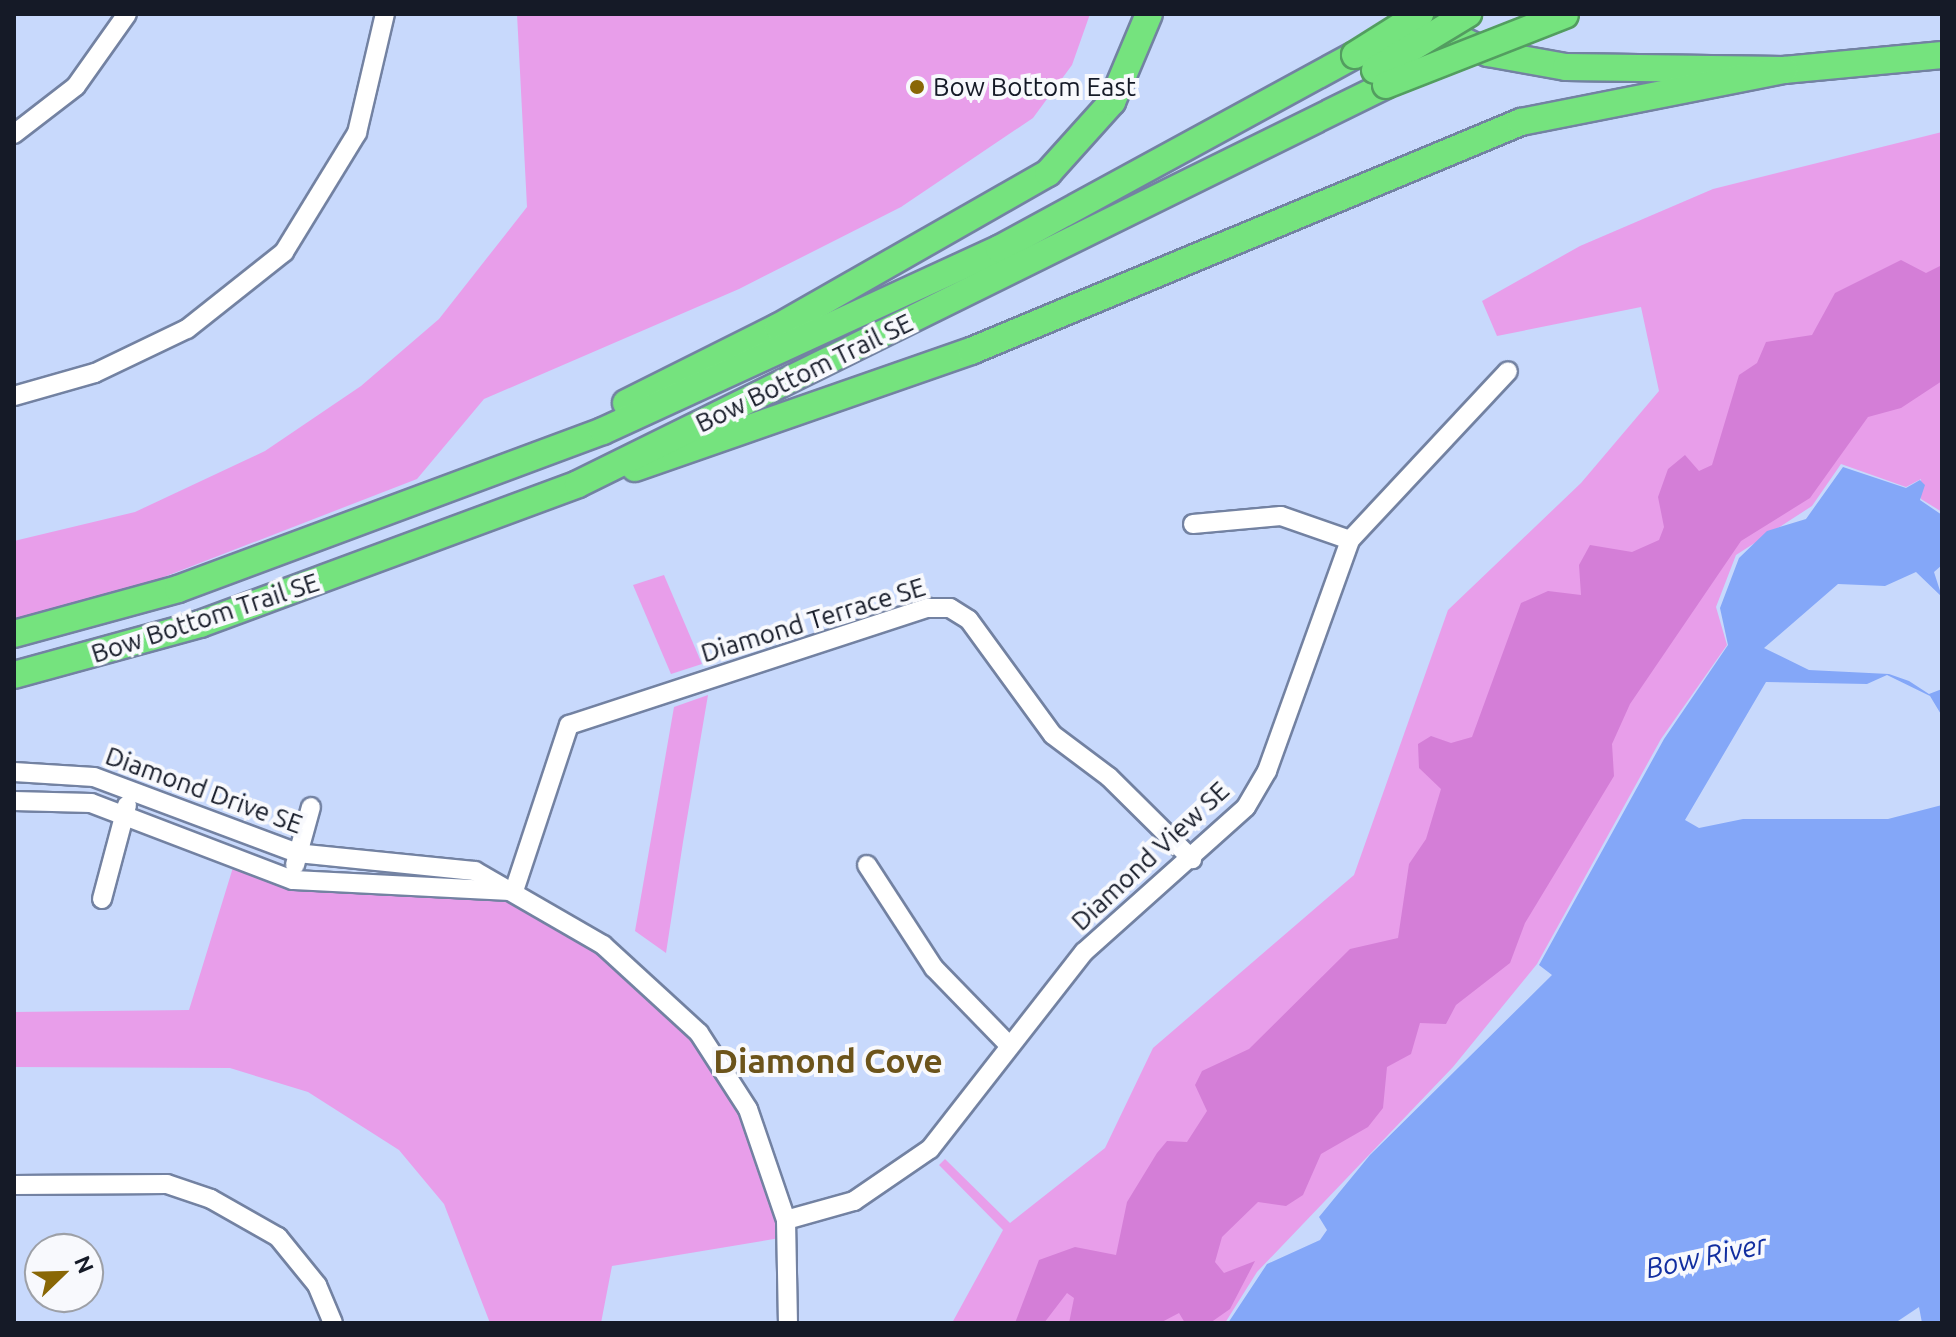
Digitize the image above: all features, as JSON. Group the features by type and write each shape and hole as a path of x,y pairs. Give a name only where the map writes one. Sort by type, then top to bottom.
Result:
{"highway":[{"path":"554,446 1048,173 1112,102 1149,14"},
{"path":"1412,14 1454,40 1537,64 1784,70"},
{"name":"Bow Bottom Trail SE","path":"14,675 200,624 578,484 1274,137 1372,70 1420,14"},
{"path":"1372,70 1468,14"},
{"name":"Bow Bottom Trail SE","path":"14,634 112,611 250,564 554,446 803,344 1372,70 1568,15"},
{"path":"578,484 971,351 1521,122 1784,70 1942,55"}],"street":[{"path":"14,134 76,86 127,14"},
{"path":"14,396 95,373 187,329 284,252 357,133 385,14"},
{"name":"Diamond View SE","path":"786,1220 886,1185 930,1149 1008,1044 1084,952 1192,859 1246,807 1267,771 1350,540 1508,371"},
{"path":"1193,524 1281,516 1350,540"},
{"name":"Diamond Terrace SE","path":"514,891 569,725 928,608 950,608 969,620 1046,727 1192,859"},
{"name":"Diamond Drive SE","path":"14,772 69,772 131,789 297,853 475,871 514,891 626,962 699,1033 748,1109 786,1220 788,1323"},
{"path":"102,899 131,789"},
{"name":"Diamond Drive SE","path":"14,801 55,799 125,813 293,880 462,894 514,891"},
{"path":"293,880 297,853 311,807"},
{"path":"867,865 934,968 1008,1044"},
{"path":"14,1185 167,1184 211,1199 278,1237 317,1285 333,1323"}],"shaded area":[{"path":"517,14 1090,14 1072,65 1033,118 901,207 739,289 484,399 417,479 115,596 14,621 14,541 135,512 265,451 361,386 439,319 527,207"},
{"path":"1942,132 1942,512 1921,499 1921,479 1906,487 1841,464 1812,506 1736,555 1716,607 1727,645 1661,739 1537,964 1453,1067 1257,1272 1225,1323 952,1323 1003,1230 939,1165 945,1159 1010,1223 1105,1148 1153,1048 1354,875 1448,610 1581,483 1659,391 1641,307 1497,336 1482,301 1580,246 1713,189"},
{"path":"1901,260 1926,273 1942,265 1942,381 1901,408 1868,417 1810,498 1741,541 1630,704 1612,744 1614,776 1525,923 1510,963 1456,1005 1446,1024 1420,1023 1411,1054 1387,1067 1383,1108 1368,1127 1321,1154 1303,1195 1286,1206 1258,1202 1222,1237 1215,1262 1224,1273 1255,1261 1230,1309 1210,1323 1185,1323 1179,1313 1160,1323 1069,1323 1074,1298 1067,1293 1044,1323 1015,1323 1039,1260 1075,1247 1116,1255 1127,1202 1157,1153 1167,1141 1187,1142 1207,1111 1195,1085 1202,1071 1249,1049 1350,949 1398,938 1409,864 1426,839 1441,789 1419,768 1418,744 1431,736 1451,743 1472,737 1521,603 1548,591 1581,595 1579,565 1590,545 1632,552 1659,540 1664,527 1658,497 1668,469 1685,455 1699,471 1712,465 1739,375 1757,363 1766,342 1812,335 1835,293"},
{"path":"664,575 702,664 671,674 633,585"},
{"path":"708,695 666,953 635,931 674,707"},
{"path":"235,861 264,873 514,891 570,924 723,1065 786,1237 612,1266 601,1323 490,1323 444,1204 399,1150 308,1092 230,1068 14,1067 14,1012 189,1010"}],"water":[{"name":"Bow River","path":"1843,467 1906,488 1920,480 1925,485 1920,500 1942,515 1942,565 1934,572 1942,597 1916,572 1885,586 1838,584 1764,648 1809,670 1889,674 1909,681 1929,694 1942,689 1942,716 1930,696 1887,675 1867,684 1766,682 1685,820 1699,828 1743,819 1888,819 1942,805 1942,1323 1922,1323 1919,1307 1895,1323 1228,1323 1267,1264 1320,1240 1327,1230 1319,1217 1370,1155 1552,975 1539,965 1664,739 1728,645 1720,608 1739,558 1767,531 1806,519"}],"place":[{"name":"Bow Bottom East","path":"917,87"}],"district":[{"name":"Diamond Cove","path":"828,1061"}]}
